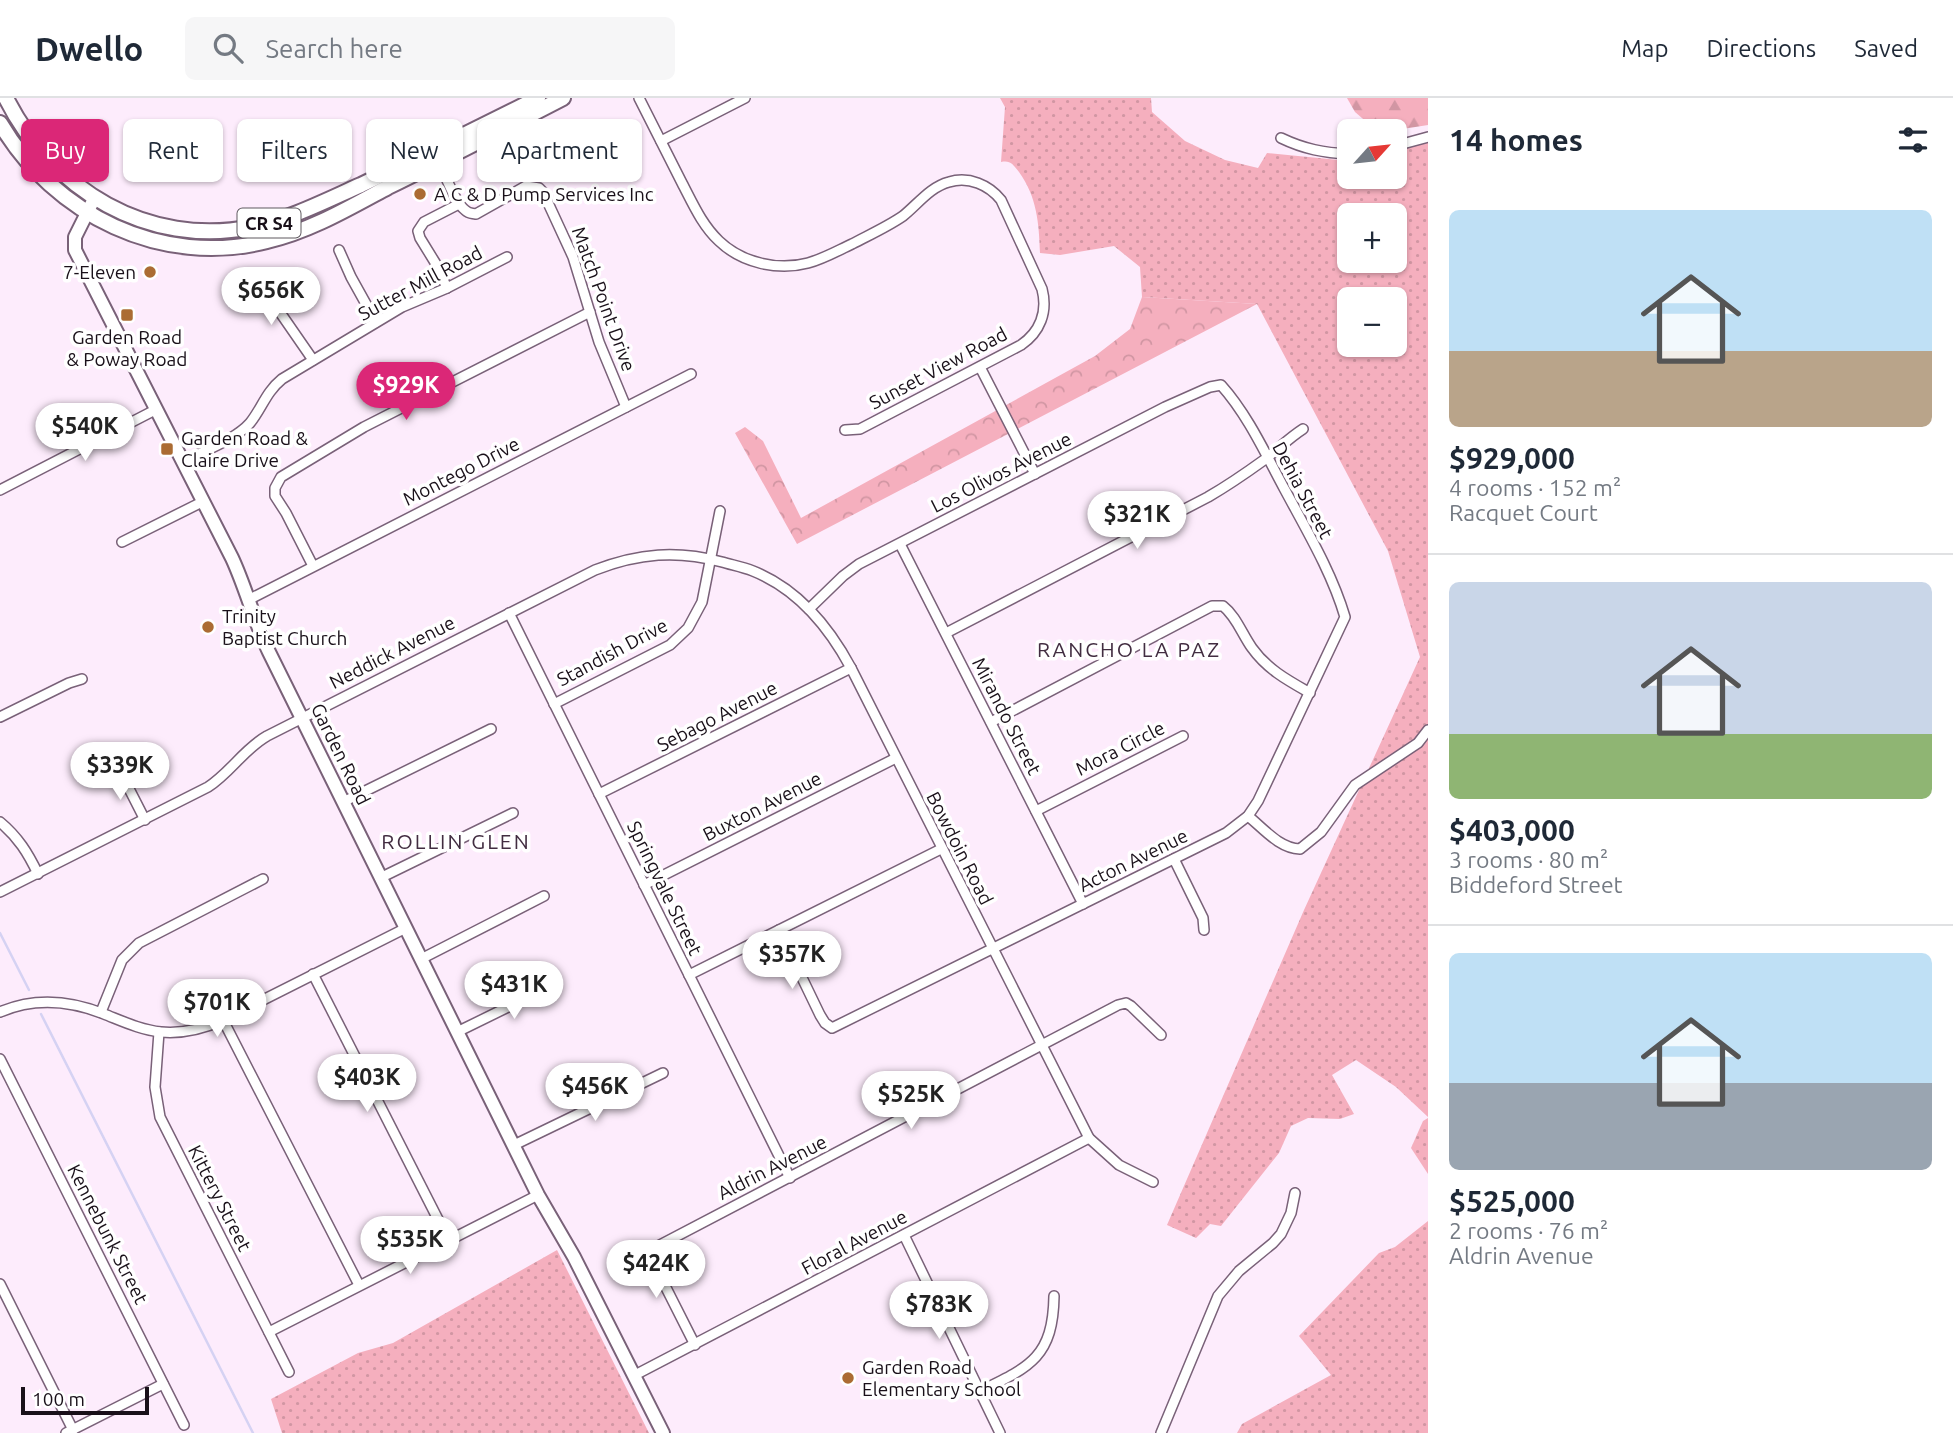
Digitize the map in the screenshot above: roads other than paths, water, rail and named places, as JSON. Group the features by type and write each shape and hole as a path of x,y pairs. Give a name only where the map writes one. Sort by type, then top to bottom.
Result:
{"main road":[{"name":"CR S4","path":"6,98 21,124"},
{"name":"CR S4","path":"463,141 538,98"},
{"name":"CR S4","path":"463,144 563,98"},
{"path":"0,102 21,137"},
{"name":"CR S4","path":"0,123 31,167 62,195 107,224 164,243 196,247 239,246 265,242 300,231 389,182"},
{"name":"CR S4","path":"73,182 94,199 127,215 156,224 198,231 235,230 265,224 297,214 374,182"}],"street":[{"path":"639,98 661,141 746,98"},
{"path":"1407,143 1428,137"},
{"path":"1281,138 1300,148 1337,153"},
{"name":"Sunset View Road","path":"661,141 703,223 712,234 735,253 767,265 801,265 829,256 886,226 932,190 953,181 969,180 981,184 997,195 1005,207 1040,283 1044,312 1039,326 1026,342 859,429 845,430"},
{"path":"447,288 418,231 424,222 459,204 448,182"},
{"name":"Match Point Drive","path":"459,204 467,212 476,214 526,186 539,188 569,247 602,349 626,407"},
{"name":"Garden Road","path":"94,199 75,237 75,250 234,562 258,628 405,928 538,1195 574,1257 663,1433"},
{"path":"339,250 376,322"},
{"name":"Sutter Mill Road","path":"183,462 241,431 276,384 313,360 402,307 447,288 507,257"},
{"path":"262,276 277,308 313,360"},
{"path":"313,566 275,496 277,482 281,477 364,427 590,312"},
{"path":"979,367 1035,474"},
{"name":"Montego Drive","path":"248,600 691,374"},
{"name":"Los Olivos Avenue","path":"809,609 850,570 1164,407 1221,385"},
{"name":"Dehia Street","path":"1221,385 1232,397 1267,457 1339,596 1345,617"},
{"path":"0,489 157,409"},
{"path":"946,633 1208,497 1236,480 1303,429"},
{"path":"122,542 204,501"},
{"name":"Standish Drive","path":"554,704 670,645 688,628 702,602 720,511"},
{"name":"Mirando Street","path":"900,544 1083,904"},
{"name":"Neddick Avenue","path":"0,892 215,783 260,740 595,570 621,561 666,554 709,559"},
{"name":"Bowdoin Road","path":"709,559 751,570 785,589 809,609 828,631 850,668 1090,1138 1119,1165 1153,1182"},
{"path":"991,722 1212,607 1223,606 1230,612 1253,650 1269,668 1310,693"},
{"name":"Springvale Street","path":"509,613 790,1178"},
{"name":"Acton Avenue","path":"779,930 820,1015 832,1028 1226,833 1248,816 1258,801 1345,617"},
{"name":"Sebago Avenue","path":"599,794 850,668"},
{"path":"0,717 82,679"},
{"path":"343,802 491,729"},
{"path":"1248,816 1282,845 1300,849 1321,832 1355,785 1418,743 1428,730"},
{"name":"Mora Circle","path":"1036,811 1183,736"},
{"name":"Buxton Avenue","path":"644,885 896,758"},
{"path":"120,771 145,820"},
{"path":"380,877 513,813"},
{"path":"0,822 25,848 38,874"},
{"path":"689,975 941,849"},
{"path":"1174,859 1203,918 1204,930"},
{"path":"101,1012 122,960 132,948 147,937 263,878"},
{"path":"421,959 544,896"},
{"path":"0,1012 24,1004 49,1001 101,1012 159,1032 190,1031 223,1020 405,928"},
{"path":"313,974 448,1239"},
{"path":"457,1032 557,983"},
{"name":"Aldrin Avenue","path":"695,1345 652,1260 653,1250 664,1242 1118,1005 1126,1003 1135,1009 1161,1035"},
{"path":"223,1020 359,1285"},
{"name":"Kittery Street","path":"159,1032 155,1087 160,1117 289,1372"},
{"name":"Kennebunk Street","path":"0,1059 184,1425"},
{"path":"514,1146 663,1073"},
{"name":"Floral Avenue","path":"635,1375 1090,1138"},
{"path":"1161,1433 1218,1296 1239,1271 1280,1234 1291,1213 1294,1193"},
{"path":"268,1332 538,1195"},
{"path":"904,1236 1000,1433"},
{"path":"0,1284 70,1431 163,1384"},
{"path":"980,1391 1024,1369 1041,1353 1053,1317 1054,1296"}],"waterway":[{"path":"0,933 29,990"},
{"path":"41,1014 253,1433"}],"place":[{"name":"A C & D Pump Services Inc","path":"420,194"},
{"name":"7-Eleven","path":"150,272"},
{"name":"Garden Road & Poway Road","path":"127,315"},
{"name":"Garden Road & Claire Drive","path":"167,449"},
{"name":"Trinity Baptist Church","path":"208,627"},
{"name":"Garden Road Elementary School","path":"848,1378"}],"district":[{"name":"RANCHO LA PAZ","path":"1129,649"},
{"name":"ROLLIN GLEN","path":"456,841"}]}
